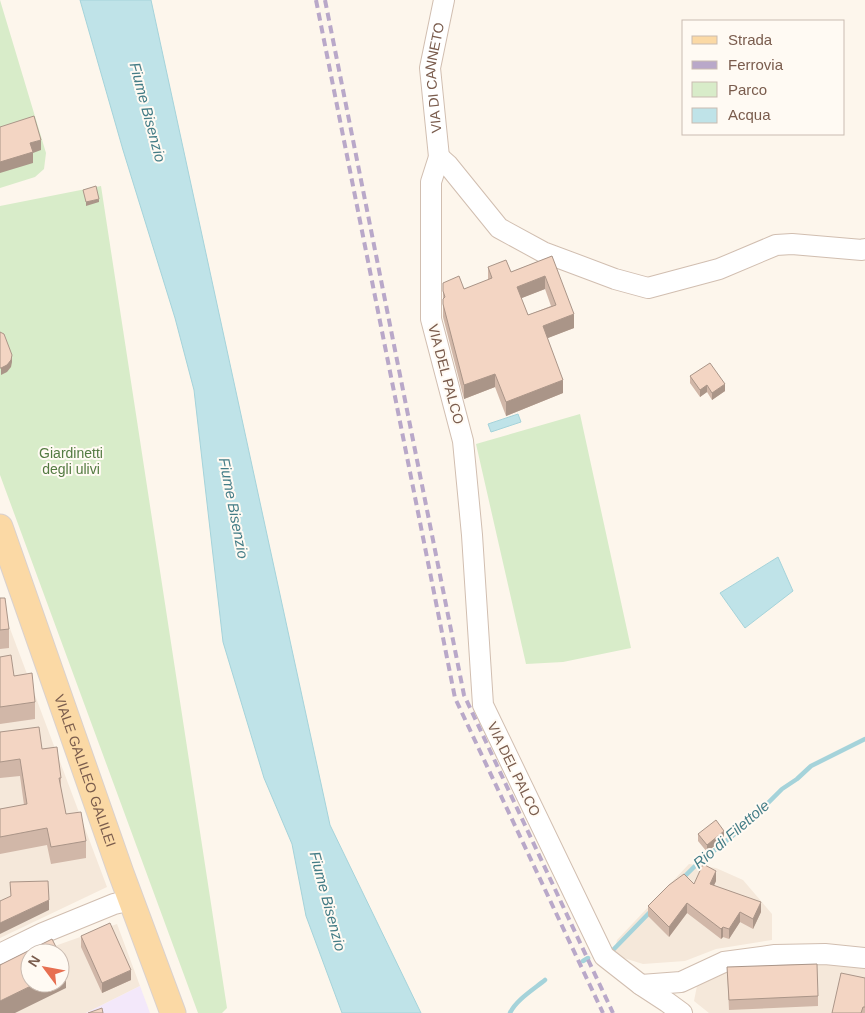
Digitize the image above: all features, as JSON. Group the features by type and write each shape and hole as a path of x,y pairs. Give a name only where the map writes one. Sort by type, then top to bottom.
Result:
{"main road":[{"name":"VIALE GALILEO GALILEI","path":"0,527 172,1013"}],"street":[{"name":"VIA DI CANNETO","path":"439,157 430,68 444,0"},
{"path":"439,157 448,165 499,228 543,252 648,288 719,269 776,245 792,244 865,249"},
{"name":"VIA DEL PALCO","path":"439,157 431,182 431,319 463,441 472,535 483,706 604,956 641,985 675,1007"},
{"path":"0,954 43,933 114,904 132,900"},
{"path":"641,985 681,982 724,962 775,955 825,954 865,958"},
{"path":"675,1007 681,982"}],"shaded area":[{"path":"0,602 107,887 0,938"},
{"path":"689,864 716,868 743,880 772,914 772,940 716,949 685,961 643,964 614,955 617,940"},
{"path":"117,924 140,986 86,1013 0,1013 0,971 20,979 20,993 70,993 70,943 63,943"},
{"path":"769,963 843,964 865,969 865,1013 709,1013 694,1001 697,986 720,972"},
{"path":"140,986 150,1013 86,1013"}],"green space":[{"path":"0,0 46,153 44,169 35,177 0,188"},
{"name":"Giardinetti degli ulivi","path":"101,186 227,1008 222,1013 198,1013 0,475 0,206"},
{"path":"580,414 631,648 563,662 526,664 476,444"}],"water":[{"name":"Fiume Bisenzio","path":"80,0 151,0 330,825 421,1013 342,1013 306,916 292,844 264,778 223,642 194,390 175,318 123,150"},
{"path":"518,414 521,422 491,432 488,424"},
{"path":"778,557 793,591 745,628 720,593"}],"building":[{"path":"34,116 41,140 30,143 33,152 0,162 0,127"},
{"path":"96,186 99,199 86,202 83,190"},
{"path":"552,256 574,314 543,326 563,380 506,402 495,374 464,385 443,304 445,297 443,283 459,276 464,289 492,278 488,267 506,260 511,272","holes":["545,276 556,305 528,315 517,287"]},
{"path":"0,332 4,334 12,355 7,365 1,368 0,368"},
{"path":"710,363 725,384 712,393 707,385 700,390 690,376"},
{"path":"0,598 5,598 9,629 0,630"},
{"path":"11,655 14,676 32,673 35,702 0,707 0,657"},
{"path":"39,727 42,749 57,747 61,778 59,778 66,814 81,812 86,841 51,847 47,828 0,837 0,809 27,804 20,759 0,762 0,732"},
{"path":"716,820 724,831 707,845 698,834"},
{"path":"703,864 716,871 710,884 761,902 753,919 740,912 729,929 723,927 721,929 687,903 669,927 648,906 669,885 684,874 694,884"},
{"path":"48,881 49,900 0,923 0,901 11,896 10,882"},
{"path":"110,923 131,970 102,983 81,936"},
{"path":"52,939 54,943 44,943"},
{"path":"20,955 20,991 0,1001 0,965"},
{"path":"817,964 818,996 729,1000 727,967"},
{"path":"841,973 865,978 865,1007 863,1007 861,1013 832,1013"},
{"path":"102,1008 103,1013 88,1013"}],"waterway":[{"name":"Rio di Filettole","path":"681,880 694,867 747,824 782,789 811,766 865,739"},
{"name":"Rio di Filettole","path":"613,950 651,911"},
{"name":"Rio di Filettole","path":"583,961 588,958"},
{"name":"Rio di Filettole","path":"510,1013 521,999 545,980"}],"railway":[{"path":"316,0 455,698 603,1013"},
{"path":"325,0 464,695 613,1013"}]}
